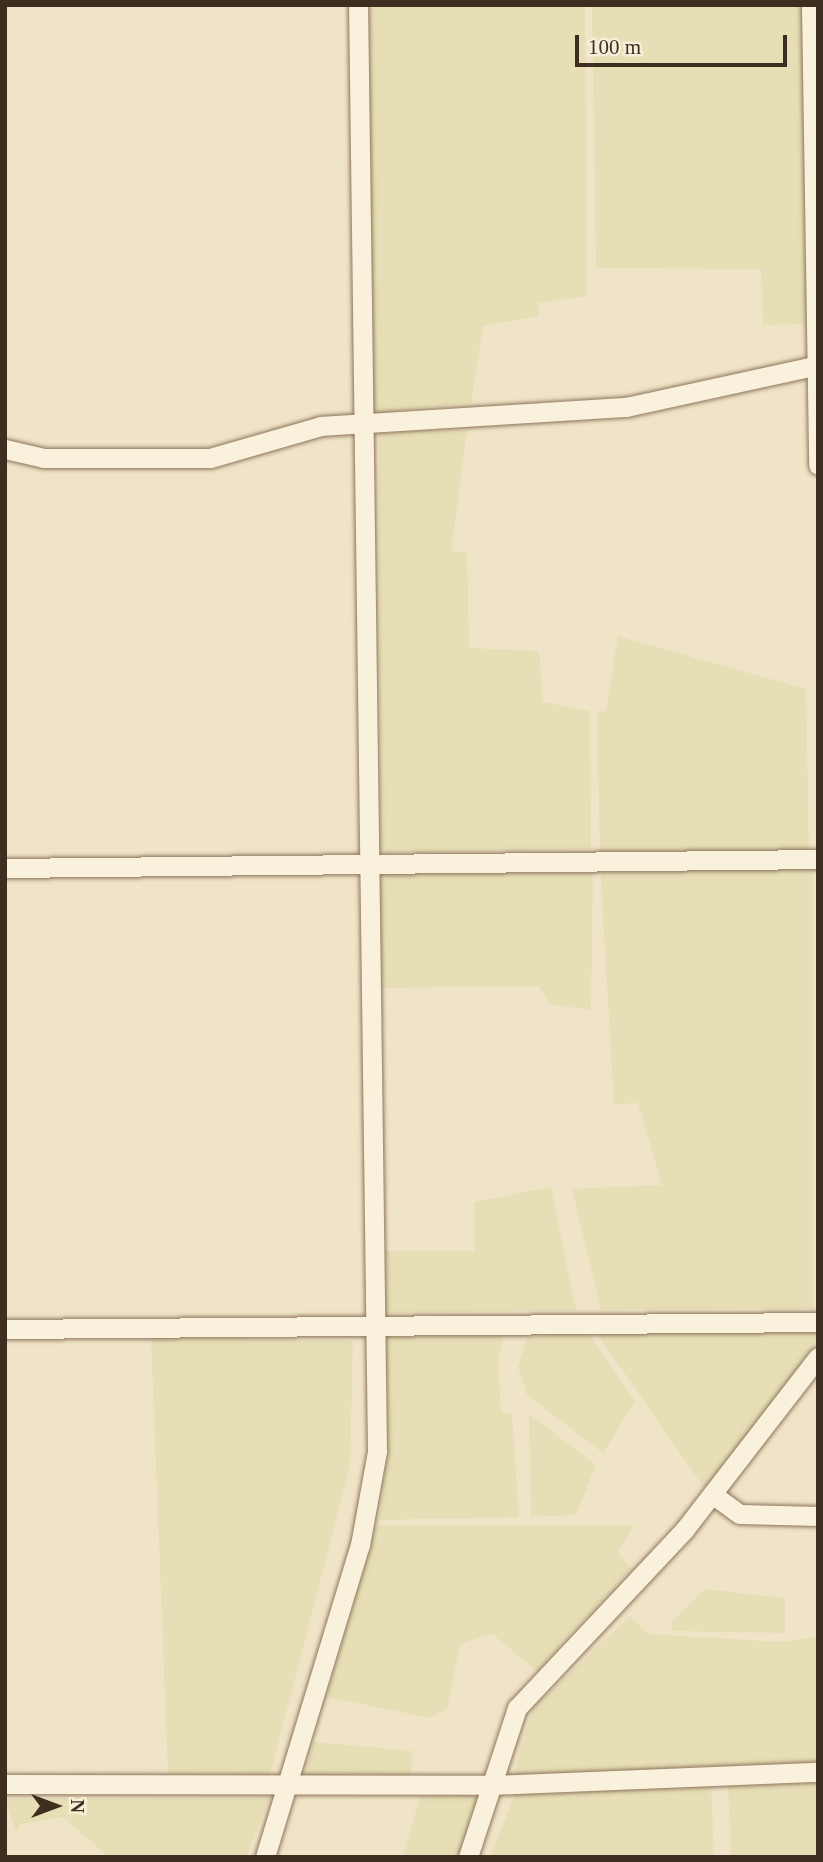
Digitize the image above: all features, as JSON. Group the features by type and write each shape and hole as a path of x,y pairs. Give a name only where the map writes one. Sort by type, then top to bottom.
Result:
{"street":[{"path":"265,1857 368,1513 377,1451 366,422 358,5"},
{"path":"811,5 818,465"},
{"path":"5,449 43,458 210,458 310,428 366,422 626,407 817,365"},
{"path":"5,868 818,858 818,866"},
{"path":"5,1329 818,1322"},
{"path":"468,1857 517,1708 712,1494 818,1357"},
{"path":"712,1494 740,1514 818,1516"},
{"path":"5,1784 288,1782 490,1785 818,1772"}],"shaded area":[{"path":"369,5 585,5 587,296 538,303 539,316 483,326 471,403 373,413"},
{"path":"592,5 802,5 809,324 763,325 761,269 596,268"},
{"path":"467,430 451,551 467,553 469,648 539,651 543,702 590,711 591,849 381,853 379,432"},
{"path":"618,636 806,689 809,855 600,852 597,712 606,711"},
{"path":"600,865 813,866 813,1308 601,1310 572,1189 662,1185 638,1103 614,1104"},
{"path":"380,869 593,871 591,1010 549,1004 539,986 382,988"},
{"path":"551,1187 576,1310 384,1313 385,1251 474,1251 474,1202"},
{"path":"816,1326 818,1349 707,1492 596,1332"},
{"path":"504,1332 498,1360 501,1413 512,1414 519,1517 379,1520 388,1447 386,1334"},
{"path":"587,1332 635,1401 603,1453 527,1395 518,1367 528,1337"},
{"path":"151,1337 353,1341 350,1466 270,1775 168,1773"},
{"path":"529,1414 596,1465 576,1515 531,1517"},
{"path":"634,1525 618,1552 631,1569 537,1671 492,1634 460,1644 447,1708 430,1718 327,1697 376,1526"},
{"path":"705,1589 785,1598 785,1633 672,1631 671,1623"},
{"path":"630,1616 648,1634 780,1642 818,1637 818,1762 513,1776 533,1708"},
{"path":"314,1742 413,1751 410,1779 305,1775"},
{"path":"711,1783 714,1857 490,1857 515,1795"},
{"path":"728,1783 818,1783 818,1857 731,1857"},
{"path":"420,1796 483,1796 465,1857 403,1857"},
{"path":"5,1799 269,1799 246,1857 108,1857 63,1817 21,1824 16,1832"}]}
